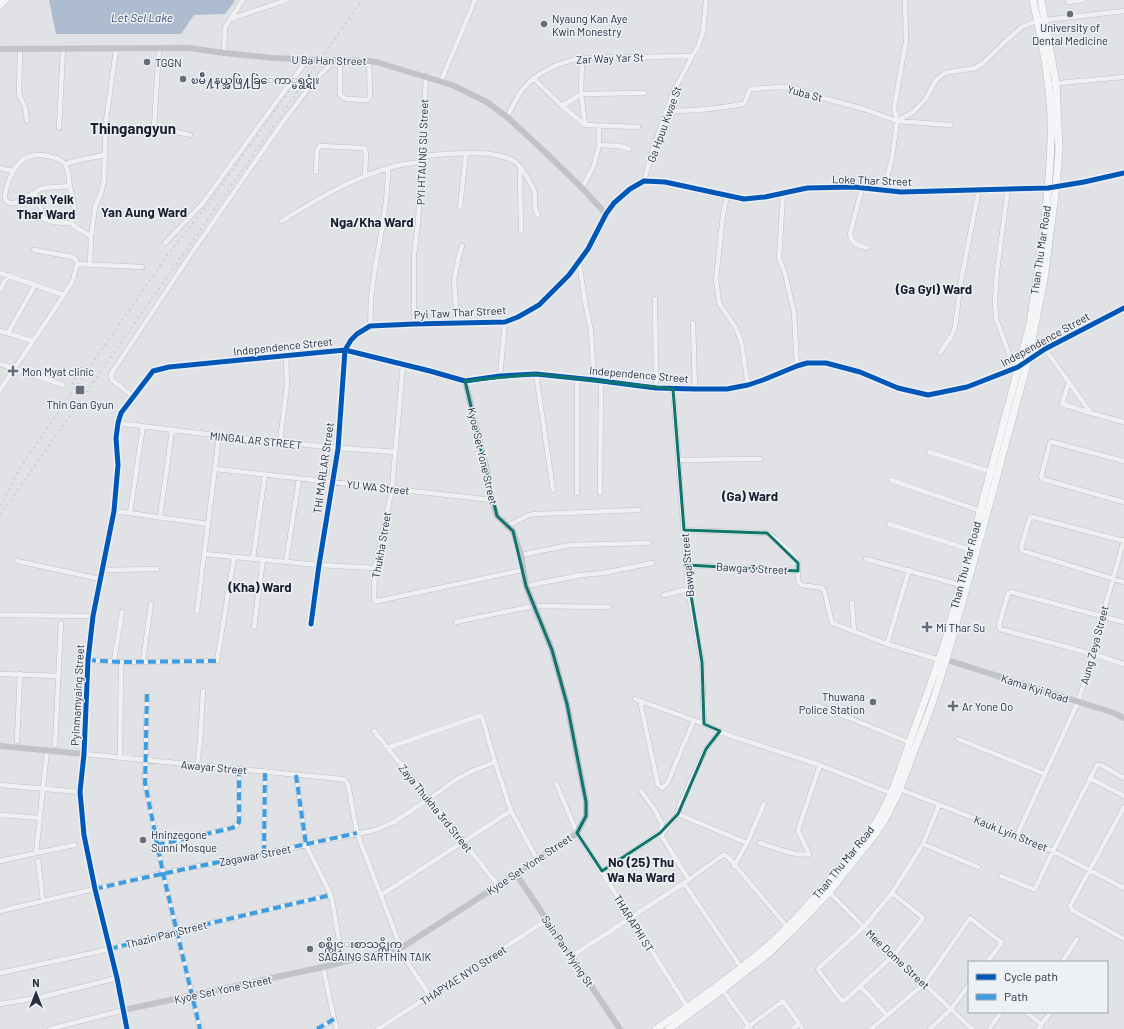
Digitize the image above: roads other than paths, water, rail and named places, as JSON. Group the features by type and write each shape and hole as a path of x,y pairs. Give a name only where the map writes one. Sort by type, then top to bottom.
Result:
{"main road":[{"path":"0,5 5,0"},
{"name":"Than Thu Mar Road","path":"973,550 980,510 1030,324 1048,188 1052,84 1033,0"},
{"name":"Than Thu Mar Road","path":"656,1029 689,1010 721,988 743,970 764,949 789,930 826,890 871,830 895,791 902,766 932,704 973,550 987,513 998,474 1028,360 1044,279 1056,187 1059,150 1045,21 1041,0"},
{"name":"Than Thu Mar Road","path":"668,1029 689,1010"}],"street":[{"path":"224,54 225,27 243,0"},
{"path":"230,19 287,0"},
{"path":"441,81 475,0"},
{"name":"Ga Hpuu Kwae St","path":"644,181 655,143 674,90 698,47 703,32 706,0"},
{"path":"884,190 892,158 897,121 894,108 906,41 905,0"},
{"path":"1068,0 1068,2 1083,0"},
{"path":"897,121 913,112 925,100 936,80 945,73 975,68 982,64 1022,27 1037,21 1124,11"},
{"name":"U Ba Han Street","path":"0,49 116,50 189,48 224,54 274,58 376,62 441,81 487,102 507,117 545,152 606,214"},
{"path":"20,49 19,92 25,107 27,121"},
{"path":"159,49 154,127 190,135"},
{"path":"59,128 63,50"},
{"path":"90,264 91,237 95,207 101,193 104,180 106,121 116,50"},
{"name":"Zar Way Yar St","path":"507,117 522,90 533,78 552,67 572,60 582,58 692,56"},
{"path":"582,58 581,94 585,125"},
{"path":"165,243 202,204 307,60"},
{"path":"337,60 340,95 346,100 367,100 369,98 369,61"},
{"path":"134,397 112,380 111,374 193,251 282,122 314,81 337,60"},
{"name":"PYI HTAUNG SU Street","path":"414,324 414,254 418,223 422,162 424,90 426,76"},
{"path":"1052,84 1124,77"},
{"path":"533,78 562,106 585,125 638,127"},
{"name":"Yuba St","path":"667,111 695,111 743,104 748,91 751,89 779,86 794,88 819,97 864,109 897,121 950,125"},
{"path":"562,106 581,94 644,93"},
{"path":"582,188 594,165 599,145 599,126"},
{"path":"599,145 620,146 629,149"},
{"path":"316,172 317,150 320,146 362,148 365,149 366,154 365,176"},
{"path":"422,156 466,152 502,156 514,161 521,167 534,191 535,207 538,215"},
{"path":"460,207 466,152"},
{"path":"69,186 35,191 34,193 15,203 9,203 5,199 5,191 13,172 22,160 30,156 39,155 59,159 65,164 68,171 69,186 74,209 71,223"},
{"path":"65,164 104,156"},
{"path":"282,221 332,192 365,176 388,168 422,162"},
{"path":"521,167 521,231"},
{"path":"0,168 13,172"},
{"path":"345,350 351,340 370,326 371,290 381,233 388,181 388,168"},
{"path":"1056,187 1124,173"},
{"path":"606,214 614,203 630,189 644,181"},
{"name":"Loke Thar Street","path":"644,181 665,182 744,199 766,197 807,188 862,188 901,192 1056,187"},
{"path":"862,188 850,234 851,240 856,244 867,248"},
{"path":"1008,188 997,277 995,309 996,320 1011,360 1018,367"},
{"path":"940,353 952,335 955,327 961,281 979,189"},
{"path":"34,193 39,202 43,218 51,221 71,223 81,232 91,237"},
{"path":"783,193 779,259 784,270 794,312 797,366"},
{"path":"727,195 723,215 716,279 719,303 736,328 741,341 748,385"},
{"name":"Pyi Taw Thar Street","path":"370,326 505,322 518,317 539,305 569,275 588,249 606,214"},
{"path":"457,323 454,280 462,246"},
{"path":"0,390 32,340 64,295 72,280 77,264 73,257 34,250"},
{"path":"580,261 597,380 600,494"},
{"path":"77,264 142,267"},
{"path":"0,273 64,295"},
{"path":"0,290 8,275"},
{"path":"8,333 35,285"},
{"path":"655,299 656,388"},
{"name":"Independence Street","path":"153,371 169,367 345,350 430,370 466,381 500,376 536,374 656,388 727,389 748,385 808,363 826,363 860,372 898,388 928,395 966,387 1018,367 1045,349 1124,308"},
{"path":"500,376 505,322"},
{"path":"693,322 695,389"},
{"path":"0,331 32,340"},
{"path":"1045,349 1091,413"},
{"name":"THI MARLAR Street","path":"310,624 338,449 345,350"},
{"path":"280,442 287,385 286,356"},
{"path":"0,364 63,385"},
{"name":"Thukha Street","path":"402,364 392,489 375,568 375,600 378,601 523,570"},
{"name":"Pyinmamyaing Street","path":"127,1029 117,978 84,836 80,792 84,754 88,660 93,616 114,511 118,465 116,438 118,423 122,413 153,371"},
{"path":"536,374 553,490"},
{"path":"577,378 577,493"},
{"name":"Kyoe Set Yone Street","path":"124,1010 323,967 401,948 577,833 586,816 586,802 568,708 552,650 526,586 521,555 513,531 497,516 492,500 486,466 466,381"},
{"path":"1069,382 1062,404 1124,422"},
{"name":"Bawga Street","path":"673,389 688,589 702,662 704,724"},
{"name":"MINGALAR STREET","path":"118,423 338,449 395,452"},
{"path":"130,513 142,426"},
{"path":"160,517 172,430"},
{"path":"197,611 220,436"},
{"path":"1124,462 1052,442 1050,443 1041,478 1124,502"},
{"path":"929,452 998,474"},
{"path":"678,460 760,459"},
{"name":"YU WA Street","path":"216,469 492,500"},
{"path":"252,558 265,475"},
{"path":"286,562 300,478"},
{"path":"891,480 987,513"},
{"path":"507,526 536,514 638,510"},
{"path":"114,511 208,524"},
{"path":"1124,541 1032,517 1021,547 1022,551 1124,582"},
{"path":"890,524 973,550"},
{"path":"684,530 767,533 773,536 795,557 798,563 798,570"},
{"name":"Aung Zeya Street","path":"1016,835 1078,702 1093,654 1124,541"},
{"path":"521,555 570,545 649,543"},
{"path":"204,554 319,565 375,568"},
{"path":"88,660 121,662 217,661 234,557"},
{"path":"254,627 263,559"},
{"path":"866,559 963,586"},
{"path":"17,561 100,579"},
{"path":"526,586 652,563"},
{"name":"Bawga 3 Street","path":"686,565 798,570 798,581 801,585 822,588 824,590 832,624 887,644 943,660"},
{"path":"102,570 157,569"},
{"path":"887,644 909,570"},
{"path":"664,595 688,589"},
{"path":"1124,622 1010,592 1008,594 999,625 1000,629 1093,654 1124,664"},
{"path":"852,603 854,632"},
{"path":"143,661 151,604"},
{"path":"456,622 533,606 608,607"},
{"path":"114,661 122,612"},
{"path":"0,615 93,616"},
{"path":"55,745 61,623"},
{"name":"Kama Kyi Road","path":"943,660 1114,713 1124,718"},
{"path":"120,758 121,662"},
{"path":"0,674 59,676"},
{"path":"17,741 20,674"},
{"path":"196,765 200,742 203,691"},
{"path":"147,694 145,783 163,873 200,1029"},
{"path":"602,871 660,834 678,814 680,804 706,749 720,732 694,720 638,700 658,785 662,788 666,784 694,720"},
{"path":"817,705 913,744"},
{"path":"388,748 479,716 482,717 494,762 511,811 537,859"},
{"name":"Zaya Thukha 3rd Street","path":"374,731 498,885"},
{"name":"Kauk Lyin Street","path":"720,732 939,805 1016,835 1052,851 1124,888"},
{"path":"958,739 1045,774"},
{"path":"0,746 84,754"},
{"path":"36,853 47,750"},
{"name":"Awayar Street","path":"84,754 345,780 348,784 357,833"},
{"name":"Zagawar Street","path":"0,911 163,873 375,830 394,822 457,779 494,762"},
{"path":"1001,876 1033,889 1036,888 1052,851 1097,765 1101,765 1124,778"},
{"path":"760,842 804,856 809,854 798,830 820,766"},
{"path":"157,844 236,826 239,822 239,769"},
{"path":"264,853 265,772"},
{"path":"296,775 306,845 331,895 343,962"},
{"path":"1090,778 1124,796"},
{"name":"THARAPHI ST","path":"556,783 577,833 689,1010"},
{"path":"0,785 80,792"},
{"path":"642,791 655,810 662,824 660,834 689,880"},
{"path":"734,866 747,843 764,804"},
{"path":"892,893 923,918 894,955 844,1001 841,1000 818,969 864,927 892,893 923,844 939,805"},
{"path":"1124,808 1070,906 1072,910 1124,939"},
{"path":"381,895 511,811"},
{"path":"678,814 747,843"},
{"path":"0,816 40,818"},
{"path":"357,833 406,960 430,996"},
{"path":"923,844 978,867"},
{"path":"0,861 75,845"},
{"path":"572,956 689,880 723,855 728,857 789,930"},
{"path":"38,861 43,901"},
{"name":"Sain Pan Mying St","path":"516,874 620,1029"},
{"path":"684,883 743,970"},
{"name":"Mee Dome Street","path":"826,890 972,1029"},
{"name":"Thazin Pan Street","path":"0,972 110,948 331,895"},
{"path":"871,1029 924,984 970,918 1001,942 988,961"},
{"name":"THAPYAE NYO Street","path":"378,1029 547,920"},
{"path":"1063,961 1077,939"},
{"path":"323,967 337,1029"},
{"path":"0,1004 42,997 117,978"},
{"path":"860,986 887,1015"},
{"path":"930,1029 951,1009 968,987"},
{"path":"721,988 748,1028 783,1001 803,1029"},
{"path":"50,1029 124,1010"},
{"path":"988,1029 1000,1013"},
{"path":"1027,1013 1041,1024"},
{"path":"1038,1029 1050,1013"},
{"path":"317,1029 334,1019"},
{"path":"793,1029 799,1024"}],"water":[{"name":"Let Sel Lake","path":"49,0 235,1 225,14 194,15 181,34 56,34"}],"railway":[{"path":"0,515 362,0"},
{"path":"1,506 17,473 166,257 208,204 289,91"},
{"path":"72,384 83,363"}],"place":[{"name":"University of Dental Medicine","path":"1070,14"},
{"name":"Nyaung Kan Aye Kwin Monestry","path":"544,24"},
{"name":"TGGN","path":"147,62"},
{"name":"ၿမိဳ႔နယ္အဖြဲ႔ခြဲေကာ္မရွင္ရုံး","path":"183,79"},
{"name":"Mon Myat clinic","path":"13,371"},
{"name":"Thin Gan Gyun","path":"80,390"},
{"name":"Mi Thar Su","path":"927,627"},
{"name":"Thuwana Police Station","path":"873,702"},
{"name":"Ar Yone Oo","path":"953,706"},
{"name":"Hninzegone Sunni Mosque","path":"143,840"},
{"name":"စစ္ကိုင္းစာသင္တိုက္ SAGAING SARTHIN TAIK","path":"310,949"}],"district":[{"name":"Thingangyun","path":"133,128"},
{"name":"Bank Yeik Thar Ward","path":"46,206"},
{"name":"Yan Aung Ward","path":"144,212"},
{"name":"Nga/Kha Ward","path":"372,222"},
{"name":"(Ga Gyi) Ward","path":"934,289"},
{"name":"(Ga) Ward","path":"750,496"},
{"name":"(Kha) Ward","path":"260,587"},
{"name":"No (25) Thu Wa Na Ward","path":"641,870"}]}
